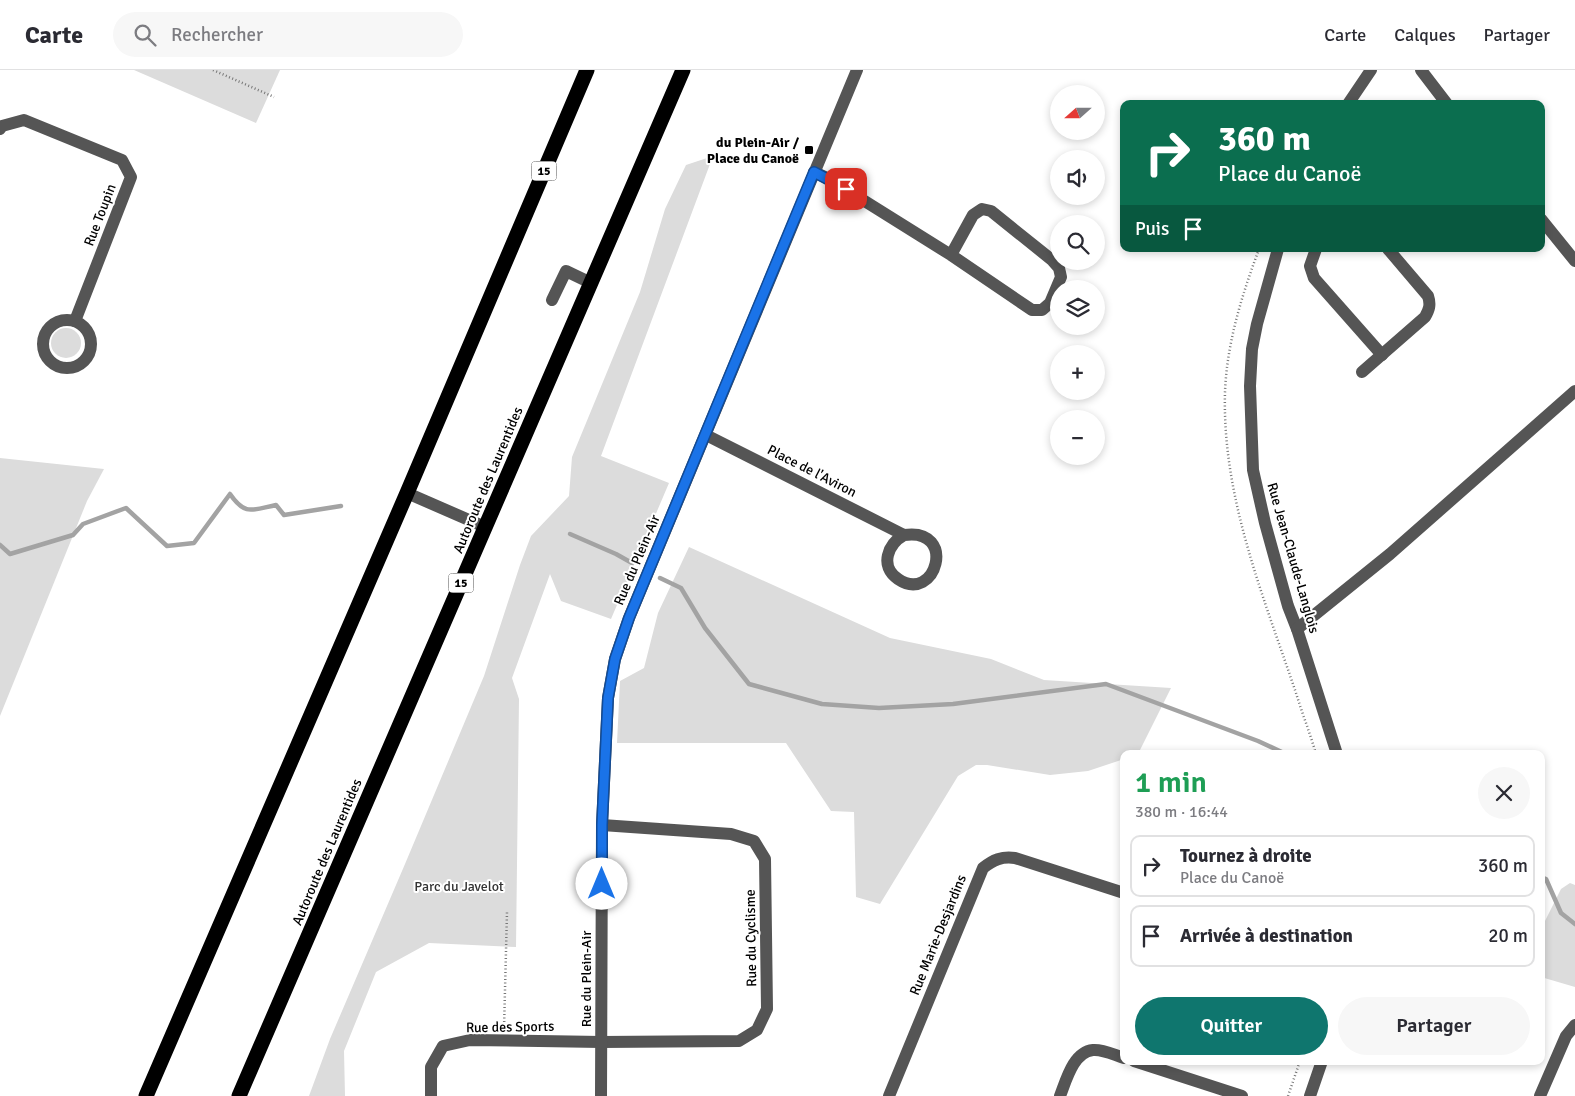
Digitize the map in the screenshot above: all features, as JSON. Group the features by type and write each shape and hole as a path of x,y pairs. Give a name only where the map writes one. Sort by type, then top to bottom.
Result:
{"highway":[{"name":"15","path":"146,1096 407,493 587,70"},
{"name":"Autoroute des Laurentides","path":"239,1096 683,70"}],"street":[{"name":"Rue du Plein-Air","path":"601,1096 602,825 608,698 615,659 629,618 857,70"},
{"path":"1351,100 1370,70"},
{"path":"1421,70 1444,100"},
{"name":"Rue Toupin","path":"0,129 2,126 24,120 122,160 131,177 75,321"},
{"path":"814,172 831,180 951,254 1032,310 1042,310 1050,304 1061,277 1059,268 1052,260 991,211 982,209 973,215 951,254"},
{"path":"1545,224 1575,261"},
{"name":"Rue Jean-Claude-Langlois","path":"1277,252 1256,324 1252,349 1250,386 1253,470 1265,523 1288,606 1298,629 1336,750"},
{"path":"1315,252 1310,266 1314,278 1382,355"},
{"path":"1362,372 1425,317 1429,310 1430,302 1428,296 1391,252"},
{"path":"552,300 566,271 591,283"},
{"path":"1298,629 1390,554 1575,391"},
{"name":"Place de l'Aviron","path":"706,435 904,535"},
{"path":"407,493 485,527"},
{"name":"Rue du Cyclisme","path":"601,1042 739,1041 757,1030 767,1009 766,859 754,841 731,834 602,825"},
{"name":"Rue Marie-Desjardins","path":"889,1096 983,868 991,861 999,858 1015,858 1120,892"},
{"path":"1540,1096 1566,1036 1575,1025"},
{"name":"Rue des Sports","path":"431,1096 431,1067 443,1046 470,1040 601,1042"},
{"path":"1060,1096 1074,1063 1085,1052 1093,1050 1103,1051 1120,1057"},
{"path":"1146,1065 1242,1096"},
{"path":"1310,1096 1321,1065"}],"path":[{"path":"213,70 274,97"},
{"path":"504,1041 507,912"},
{"path":"1288,1096 1299,1065"}],"green space":[{"path":"134,70 280,70 256,123"},
{"name":"Parc du Javelot","path":"713,156 601,456 669,483 611,619 561,601 550,574 512,678 519,699 516,947 429,943 376,972 344,1051 345,1096 309,1096 330,1039 484,676 531,536 569,496 572,457 640,292 665,209 686,165"},
{"path":"66,328 77,332 81,343 77,354 66,358 55,354 51,343 55,332"},
{"path":"0,458 104,469 87,501 0,716"},
{"path":"689,547 890,638 991,659 1044,680 1171,688 1140,750 1120,750 1120,760 1088,771 1050,775 976,765 958,776 880,904 856,897 854,812 831,811 786,743 617,743 620,681 644,668 658,613"},
{"path":"1570,883 1575,885 1575,987 1545,978 1545,921 1561,889"}],"waterway":[{"path":"0,545 10,554 73,535 83,524 126,508 167,546 194,543 230,494 240,506 250,510 276,505 284,515 341,506"},
{"path":"570,534 632,563"},
{"path":"660,578 681,588 705,628 749,684 822,704 879,708 953,704 1106,684 1277,750"},
{"path":"1545,879 1561,913 1575,924"}],"place":[{"name":"du Plein-Air / Place du Canoë","path":"809,150"}],"route":[{"path":"602,884 602,825 608,698 615,659 629,618 814,172 846,189"}]}
